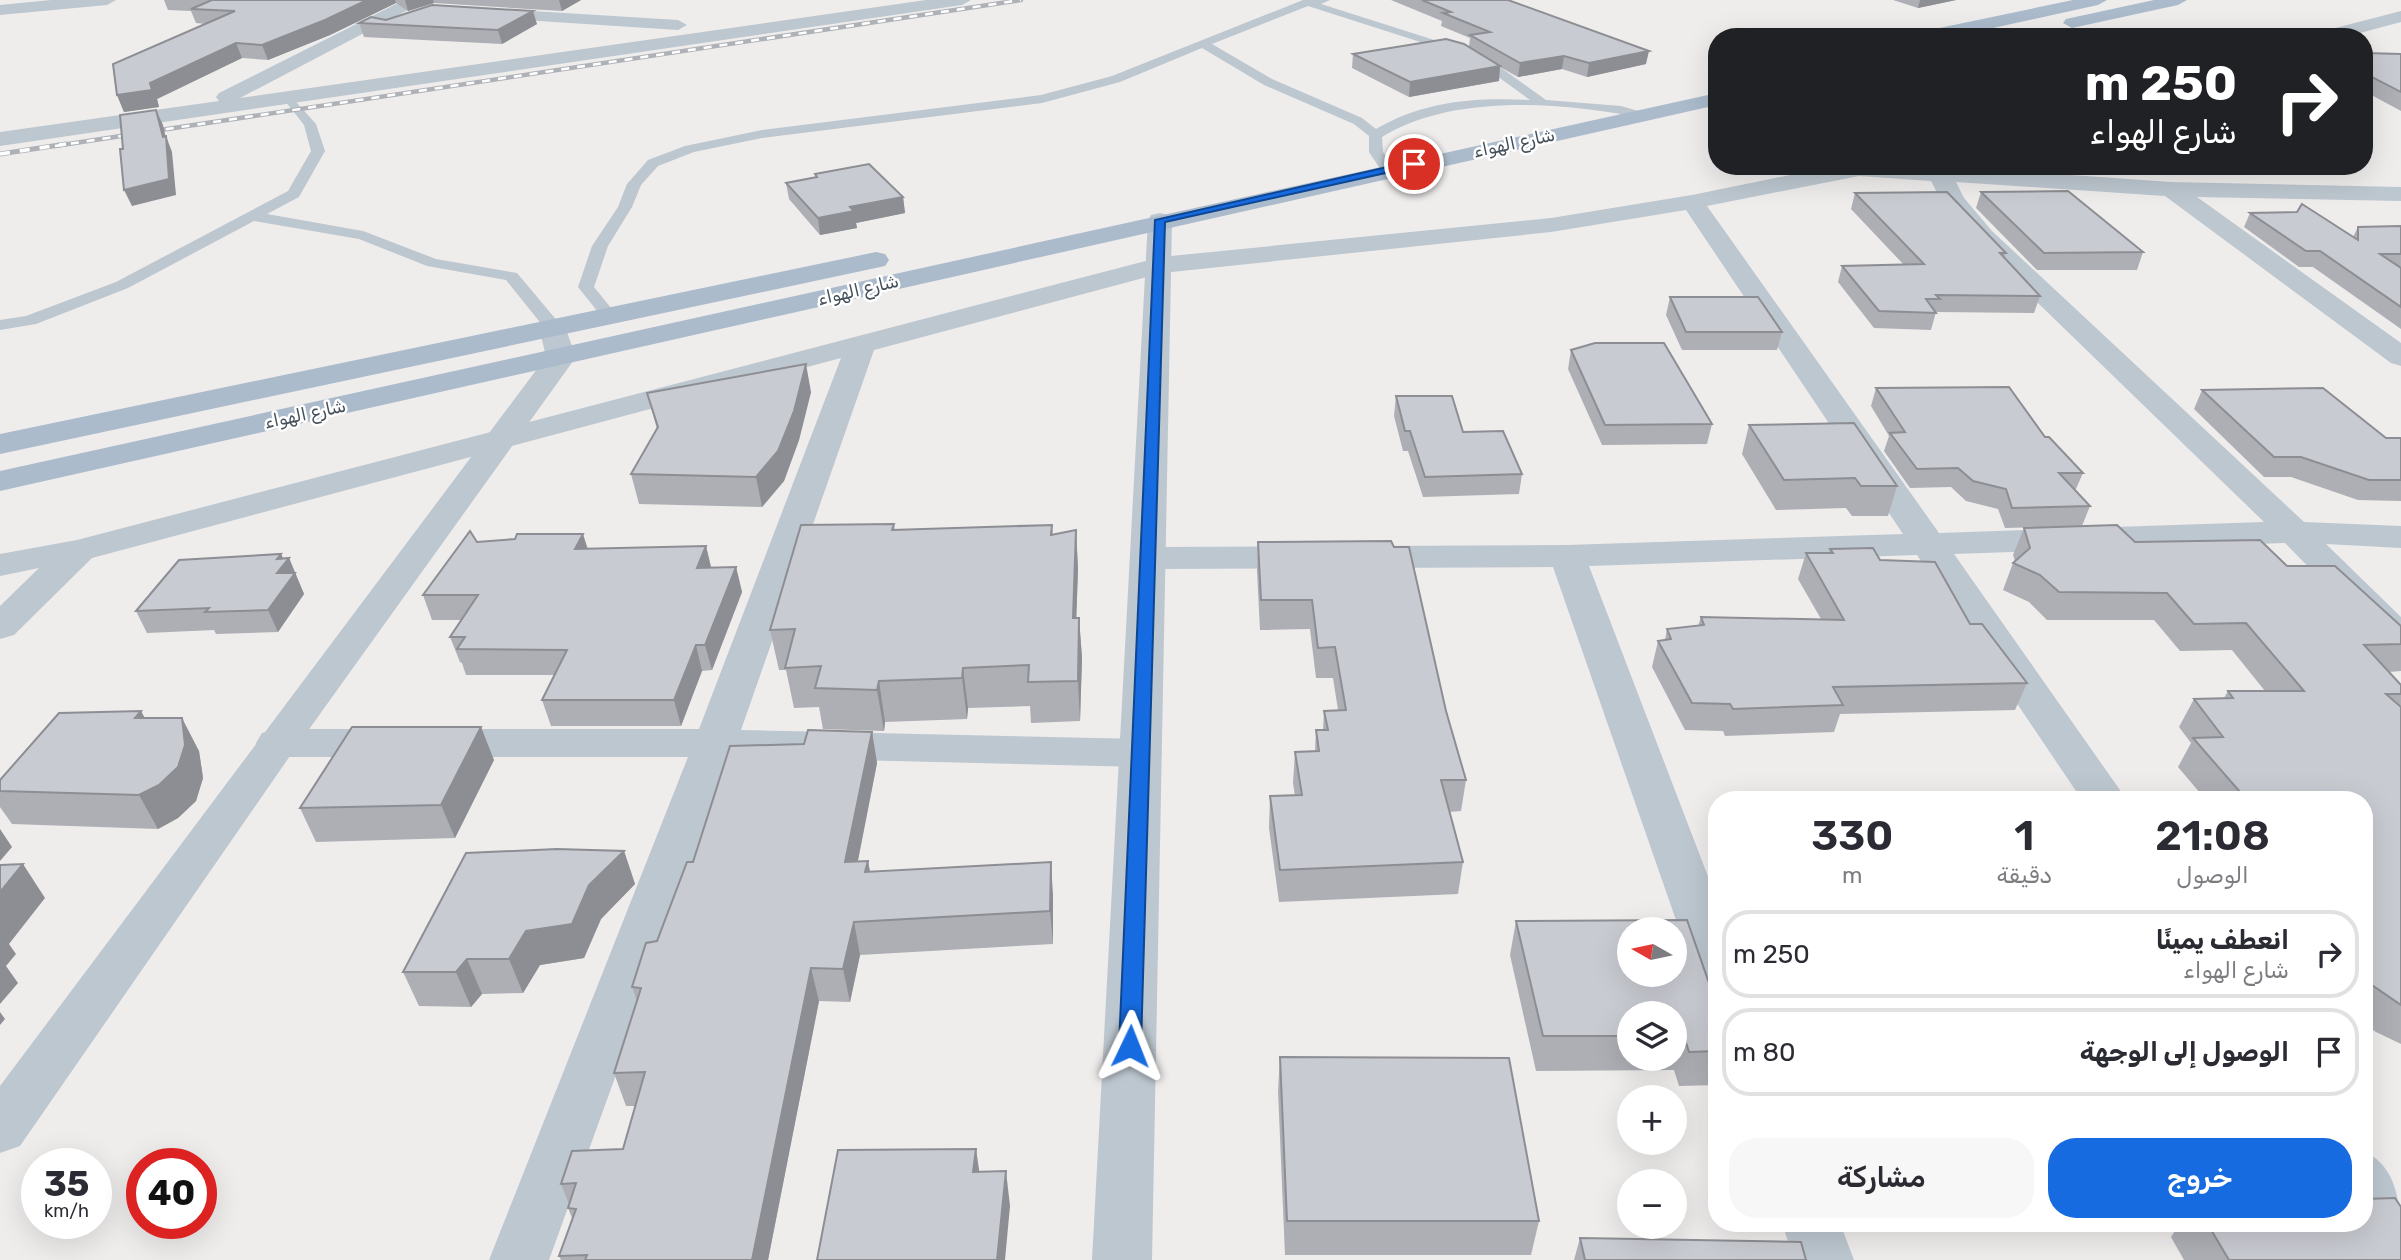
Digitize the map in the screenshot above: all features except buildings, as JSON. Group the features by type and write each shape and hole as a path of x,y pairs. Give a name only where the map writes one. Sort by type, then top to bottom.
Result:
{"main road":[{"path":"1967,28 2098,0"},
{"path":"2047,28 2178,0"},
{"name":"شارع الهواء","path":"0,481 557,342 608,314 1149,204 1380,152 1708,85"},
{"name":"شارع الهواء","path":"0,443 557,342 1160,220 1380,152 1646,115 1708,101"}],"street":[{"path":"0,10 107,0"},
{"path":"578,19 608,0"},
{"path":"0,139 962,0"},
{"path":"199,110 373,22 426,5"},
{"path":"470,12 733,31 767,7"},
{"path":"2356,28 2401,16"},
{"path":"0,565 79,550 1161,265 1551,225 1692,202 1829,175"},
{"path":"1940,175 1953,201 1983,236 2294,532 2401,639"},
{"path":"1980,175 2171,189 2283,189 2401,194"},
{"path":"2257,175 2283,189"},
{"path":"2171,189 2401,357"},
{"path":"1692,202 2099,791"},
{"path":"1122,1260 1161,265 1160,220"},
{"path":"0,1128 277,743 502,437 557,342"},
{"path":"519,1260 715,743 860,344"},
{"path":"1150,558 1567,555 2294,532 2401,537"},
{"path":"0,626 79,550"},
{"path":"1567,555 1708,941"},
{"path":"277,743 715,743 1141,752"},
{"path":"2373,1189 2401,1229"},
{"path":"1814,1232 1824,1260"}],"lane":[{"path":"608,314 586,287 600,246 625,206 634,184 653,163 690,149 762,134 1042,99 1116,79 1307,1 1325,0"},
{"path":"1307,1 1377,28 1469,54 1496,69 1514,86 1546,104"},
{"path":"1202,43 1268,82 1358,121 1380,152 1407,115 1459,102 1609,107 1646,115"},
{"path":"0,325 30,320 122,285 294,194 318,151 310,124 288,97"},
{"path":"251,216 363,235 432,262 511,276 557,342"}],"railway":[{"path":"55,146 1021,0"},
{"path":"0,154 66,144"}],"route":[{"path":"1130,1046 1161,265 1160,220 1414,164"}]}
